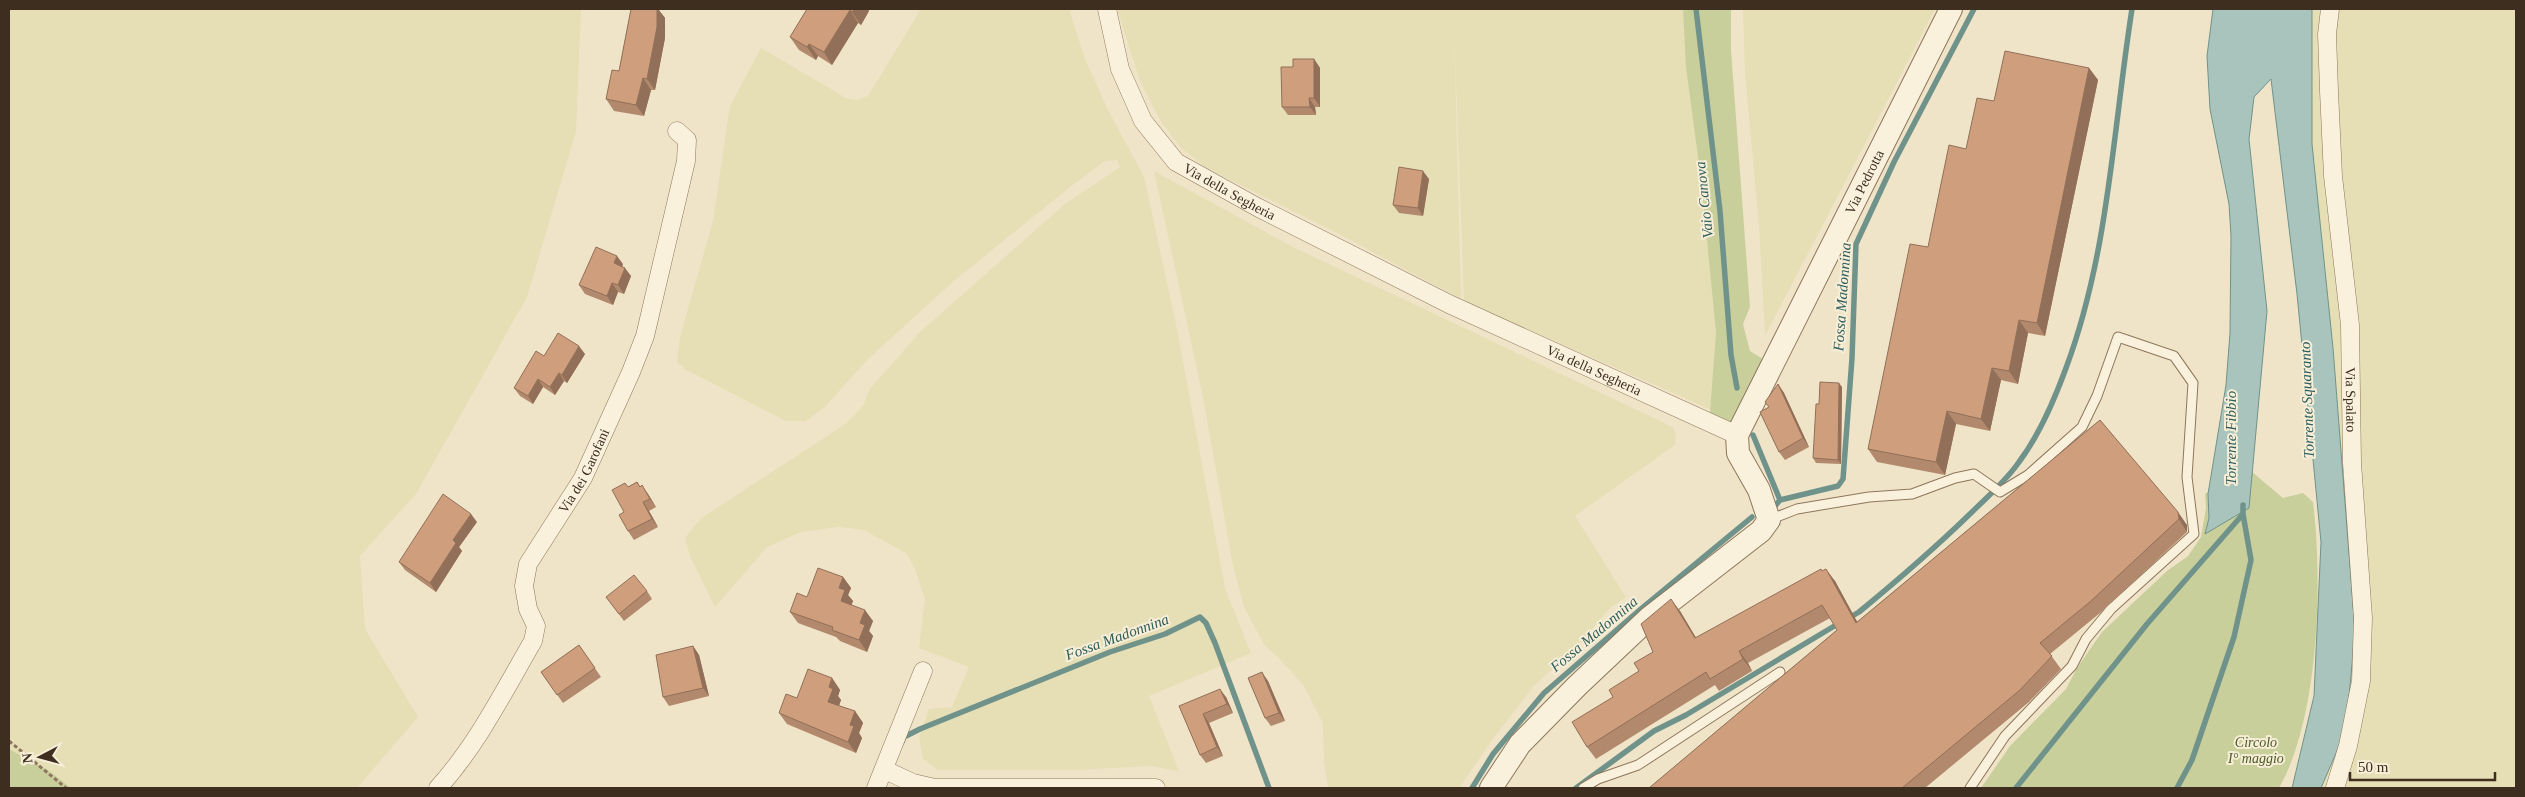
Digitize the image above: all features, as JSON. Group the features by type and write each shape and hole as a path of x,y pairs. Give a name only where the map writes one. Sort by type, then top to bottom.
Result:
{"street":[{"name":"Via della Segheria","path":"1107,9 1120,69 1135,104 1143,121 1176,162 1257,207 1449,304 1737,436"},
{"name":"Via Pedrotta","path":"1737,436 1951,9"},
{"name":"Via Spalato","path":"2330,9 2327,34 2328,91 2336,203 2350,324 2352,463 2363,618 2361,680 2348,746 2335,788"},
{"name":"Via dei Garofani","path":"438,788 453,772 481,730 533,641 536,626 528,609 524,586 528,564 583,478 631,372 645,336 686,162 687,140 677,131"},
{"path":"1491,788 1520,744 1577,686 1649,618 1761,531 1769,520 1759,490 1738,453 1737,436"},
{"path":"876,788 885,770 922,671"},
{"path":"885,770 913,783 935,788 1156,788"}],"lane":[{"path":"1769,520 1797,509 1869,497 1912,494 1955,478 1974,474 2000,492 2028,475 2082,426 2097,396 2118,337 2174,356 2193,383 2187,477 2194,534 2111,609 2086,638 2072,666 2005,736 1970,788"},
{"path":"1583,788 1598,779 1638,765 1780,672"}],"path":[{"path":"9,741 66,788"}],"shaded area":[{"path":"9,9 581,9 576,131 527,297 416,494 360,556 365,629 418,717 357,788 71,788 48,770 9,749"},
{"path":"921,9 1069,9 1085,59 1107,108 1144,177 1176,324 1225,588 1251,653 1149,696 1179,771 1150,766 1077,770 938,770 923,759 919,738 929,709 952,707 969,667 919,648 925,599 915,569 906,553 864,530 838,527 801,532 767,547 715,607 690,556 685,538 700,519 844,425 863,406 869,390 920,332 1065,204 1120,167 1117,160 1105,161 1070,187 955,280 867,360 824,408 805,421 786,421 685,369 677,362 680,337 713,221 730,106 761,48 846,98 857,100 868,96"},
{"path":"1117,9 1693,9 1727,386 1714,411 1464,301 1454,28 1461,299 1333,231 1206,168 1181,148 1160,120 1140,81"},
{"path":"1743,9 1935,9 1765,336 1759,225 1745,74"},
{"path":"2312,9 2516,9 2516,788 2321,788 2346,730 2355,631 2333,348 2312,144"},
{"path":"1154,171 1293,247 1673,427 1676,435 1675,445 1575,516 1626,597 1610,608 1582,641 1534,686 1495,736 1459,788 1328,788 1324,762 1323,723 1304,686 1279,658 1265,646 1244,607 1233,566 1203,397"}],"green space":[{"path":"1683,9 1731,9 1731,50 1750,307 1743,324 1750,351 1774,366 1740,432 1710,413 1716,332 1701,179 1686,67"},
{"name":"Circolo I° maggio","path":"2252,472 2283,498 2303,493 2313,502 2316,534 2318,571 2317,609 2315,649 2310,688 2303,725 2292,759 2279,788 1981,788 2010,746 2066,689 2077,668 2102,632 2167,571 2188,556 2201,537 2206,508 2205,494 2218,484"},
{"path":"9,749 48,770 71,788 9,788"}],"water":[{"path":"2213,9 2312,9 2312,144 2333,348 2355,631 2346,730 2321,788 2292,788 2314,696 2321,542 2297,294 2271,79 2254,97 2249,139 2267,311 2249,508 2205,534 2209,518 2208,494 2226,385 2230,333 2231,236 2229,204 2210,109 2207,56"}],"building":[{"path":"631,9 657,9 657,27 647,79 643,78 636,105 606,99 612,70 619,71"},
{"path":"807,9 854,9 852,12 850,10 824,52 809,44 807,47 790,37"},
{"path":"2005,51 2089,68 2037,323 2019,320 2009,371 1992,368 1981,419 1947,411 1936,462 1868,449 1910,244 1928,247 1949,145 1966,149 1977,98 1994,101"},
{"path":"1293,59 1314,59 1314,98 1309,98 1310,107 1282,107 1281,67 1293,67"},
{"path":"1399,167 1423,171 1418,208 1393,205"},
{"path":"596,247 617,256 614,263 625,268 618,285 612,283 607,296 579,285"},
{"path":"558,333 579,346 562,375 559,373 550,387 538,379 528,396 514,388 536,351 544,356"},
{"path":"1820,382 1839,383 1838,460 1813,458 1816,404 1819,404"},
{"path":"1778,384 1803,438 1779,452 1760,412 1769,407 1765,402"},
{"path":"2100,420 2178,512 2179,519 2091,601 2040,643 2052,656 2020,690 1902,788 1649,788 1837,630 1822,605 1739,651 1743,659 1710,679 1706,672 1587,747 1572,722 1613,697 1609,690 1639,671 1634,663 1653,652 1641,624 1671,599 1695,638 1821,569 1822,571 1826,569 1856,623"},
{"path":"637,482 640,487 642,485 650,499 643,502 652,519 628,531 619,515 624,512 612,490 625,483 628,487"},
{"path":"443,494 471,514 453,540 456,543 430,583 399,562"},
{"path":"818,568 843,577 839,588 845,590 841,601 865,610 860,623 865,625 859,640 832,630 833,627 790,612 797,593 807,597"},
{"path":"634,575 647,591 619,614 606,597"},
{"path":"579,645 595,668 557,695 541,672"},
{"path":"693,646 703,688 663,697 656,655"},
{"path":"808,669 832,678 829,687 833,689 828,702 855,711 850,725 854,726 848,742 779,713 786,694 797,698"},
{"path":"1262,672 1279,713 1265,718 1248,678"},
{"path":"1220,689 1227,704 1203,714 1217,747 1200,755 1179,706"}],"waterway":[{"name":"Vaio Canova","path":"1696,9 1720,211 1731,355 1737,388"},
{"name":"Fossa Madonnina","path":"1775,506 1780,500 1838,486 1843,479 1852,358 1856,244 1894,162 1974,9"},
{"path":"1849,618 1859,612 1917,563 1997,488 2027,451 2046,417 2066,368 2092,280 2108,190 2132,9"},
{"name":"Vaio Canova","path":"1753,435 1780,500"},
{"name":"Torrente Fibbio","path":"2016,788 2147,624 2243,514 2243,505"},
{"path":"2177,788 2192,760 2234,637 2251,560 2243,514"},
{"name":"Fossa Madonnina","path":"1472,788 1493,754 1544,693 1642,608 1752,517"},
{"name":"Fossa Madonnina","path":"902,742 904,737 920,729 1110,652 1165,634 1200,617 1206,623 1215,643 1269,788"},
{"path":"1576,788 1654,731 1686,715 1841,622"}],"water label":[{"name":"Torrente Squaranto","path":"2307,400"}]}
